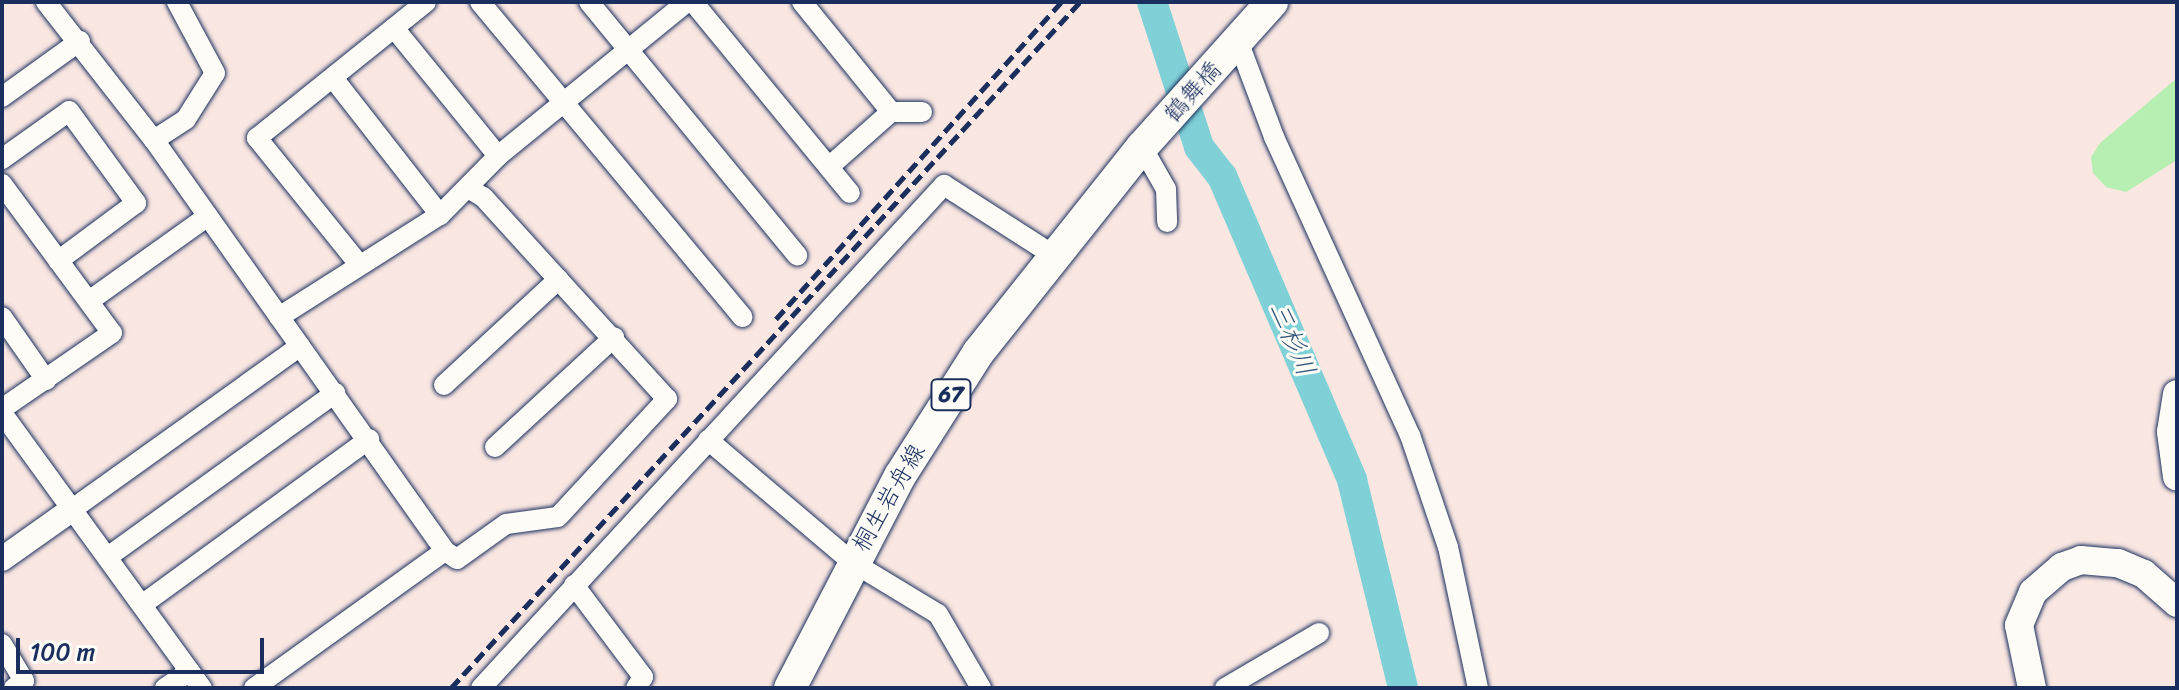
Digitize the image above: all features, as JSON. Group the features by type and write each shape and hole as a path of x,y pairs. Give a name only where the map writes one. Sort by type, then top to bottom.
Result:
{"main road":[{"name":"67","path":"1233,46 1272,2"},
{"name":"鶴舞橋","path":"1149,140 1233,46"},
{"name":"桐生岩舟線","path":"790,688 852,562 978,353 1053,255 1149,140"},
{"path":"2177,394 2171,432 2177,477"},
{"path":"2032,688 2019,625 2033,592 2062,567 2081,560 2118,563 2144,574 2177,603"}],"street":[{"path":"46,2 80,41 154,140 369,439 445,551 457,559 506,524 558,517 667,399 614,337 483,197 468,188"},
{"path":"154,140 186,119 215,73 177,2"},
{"path":"358,263 257,138 426,2"},
{"path":"480,2 742,317"},
{"path":"589,2 797,255"},
{"path":"279,317 358,263 440,215 498,156 690,2 850,193"},
{"path":"802,2 891,112"},
{"path":"394,28 498,156"},
{"path":"2,97 80,41"},
{"path":"1233,46 1410,435 1452,562 1478,688"},
{"path":"333,78 440,215"},
{"path":"2,159 69,111 136,203 58,261"},
{"path":"830,166 891,112 922,112"},
{"path":"1149,140 1166,189 1167,222"},
{"path":"2,184 112,333 2,411 202,688"},
{"path":"481,688 944,185 1053,255"},
{"path":"89,301 208,216"},
{"path":"444,385 559,279"},
{"path":"2,317 46,380"},
{"path":"495,447 614,337"},
{"path":"2,559 300,346"},
{"path":"109,556 335,393"},
{"path":"143,604 369,439"},
{"path":"708,440 852,562 920,598 938,614 981,688"},
{"path":"254,688 445,551"},
{"path":"574,585 643,677 636,688"},
{"path":"1225,688 1319,633"},
{"path":"2,644 24,681 14,688"},
{"path":"165,688 190,671"}],"green space":[{"path":"2177,78 2177,160 2126,192 2106,187 2093,173 2091,157 2100,143"}],"waterway":[{"name":"三杉川","path":"1152,2 1199,147 1222,176 1352,480 1403,688"}],"railway":[{"path":"776,319 1061,2"},
{"path":"451,688 1080,2"}]}
